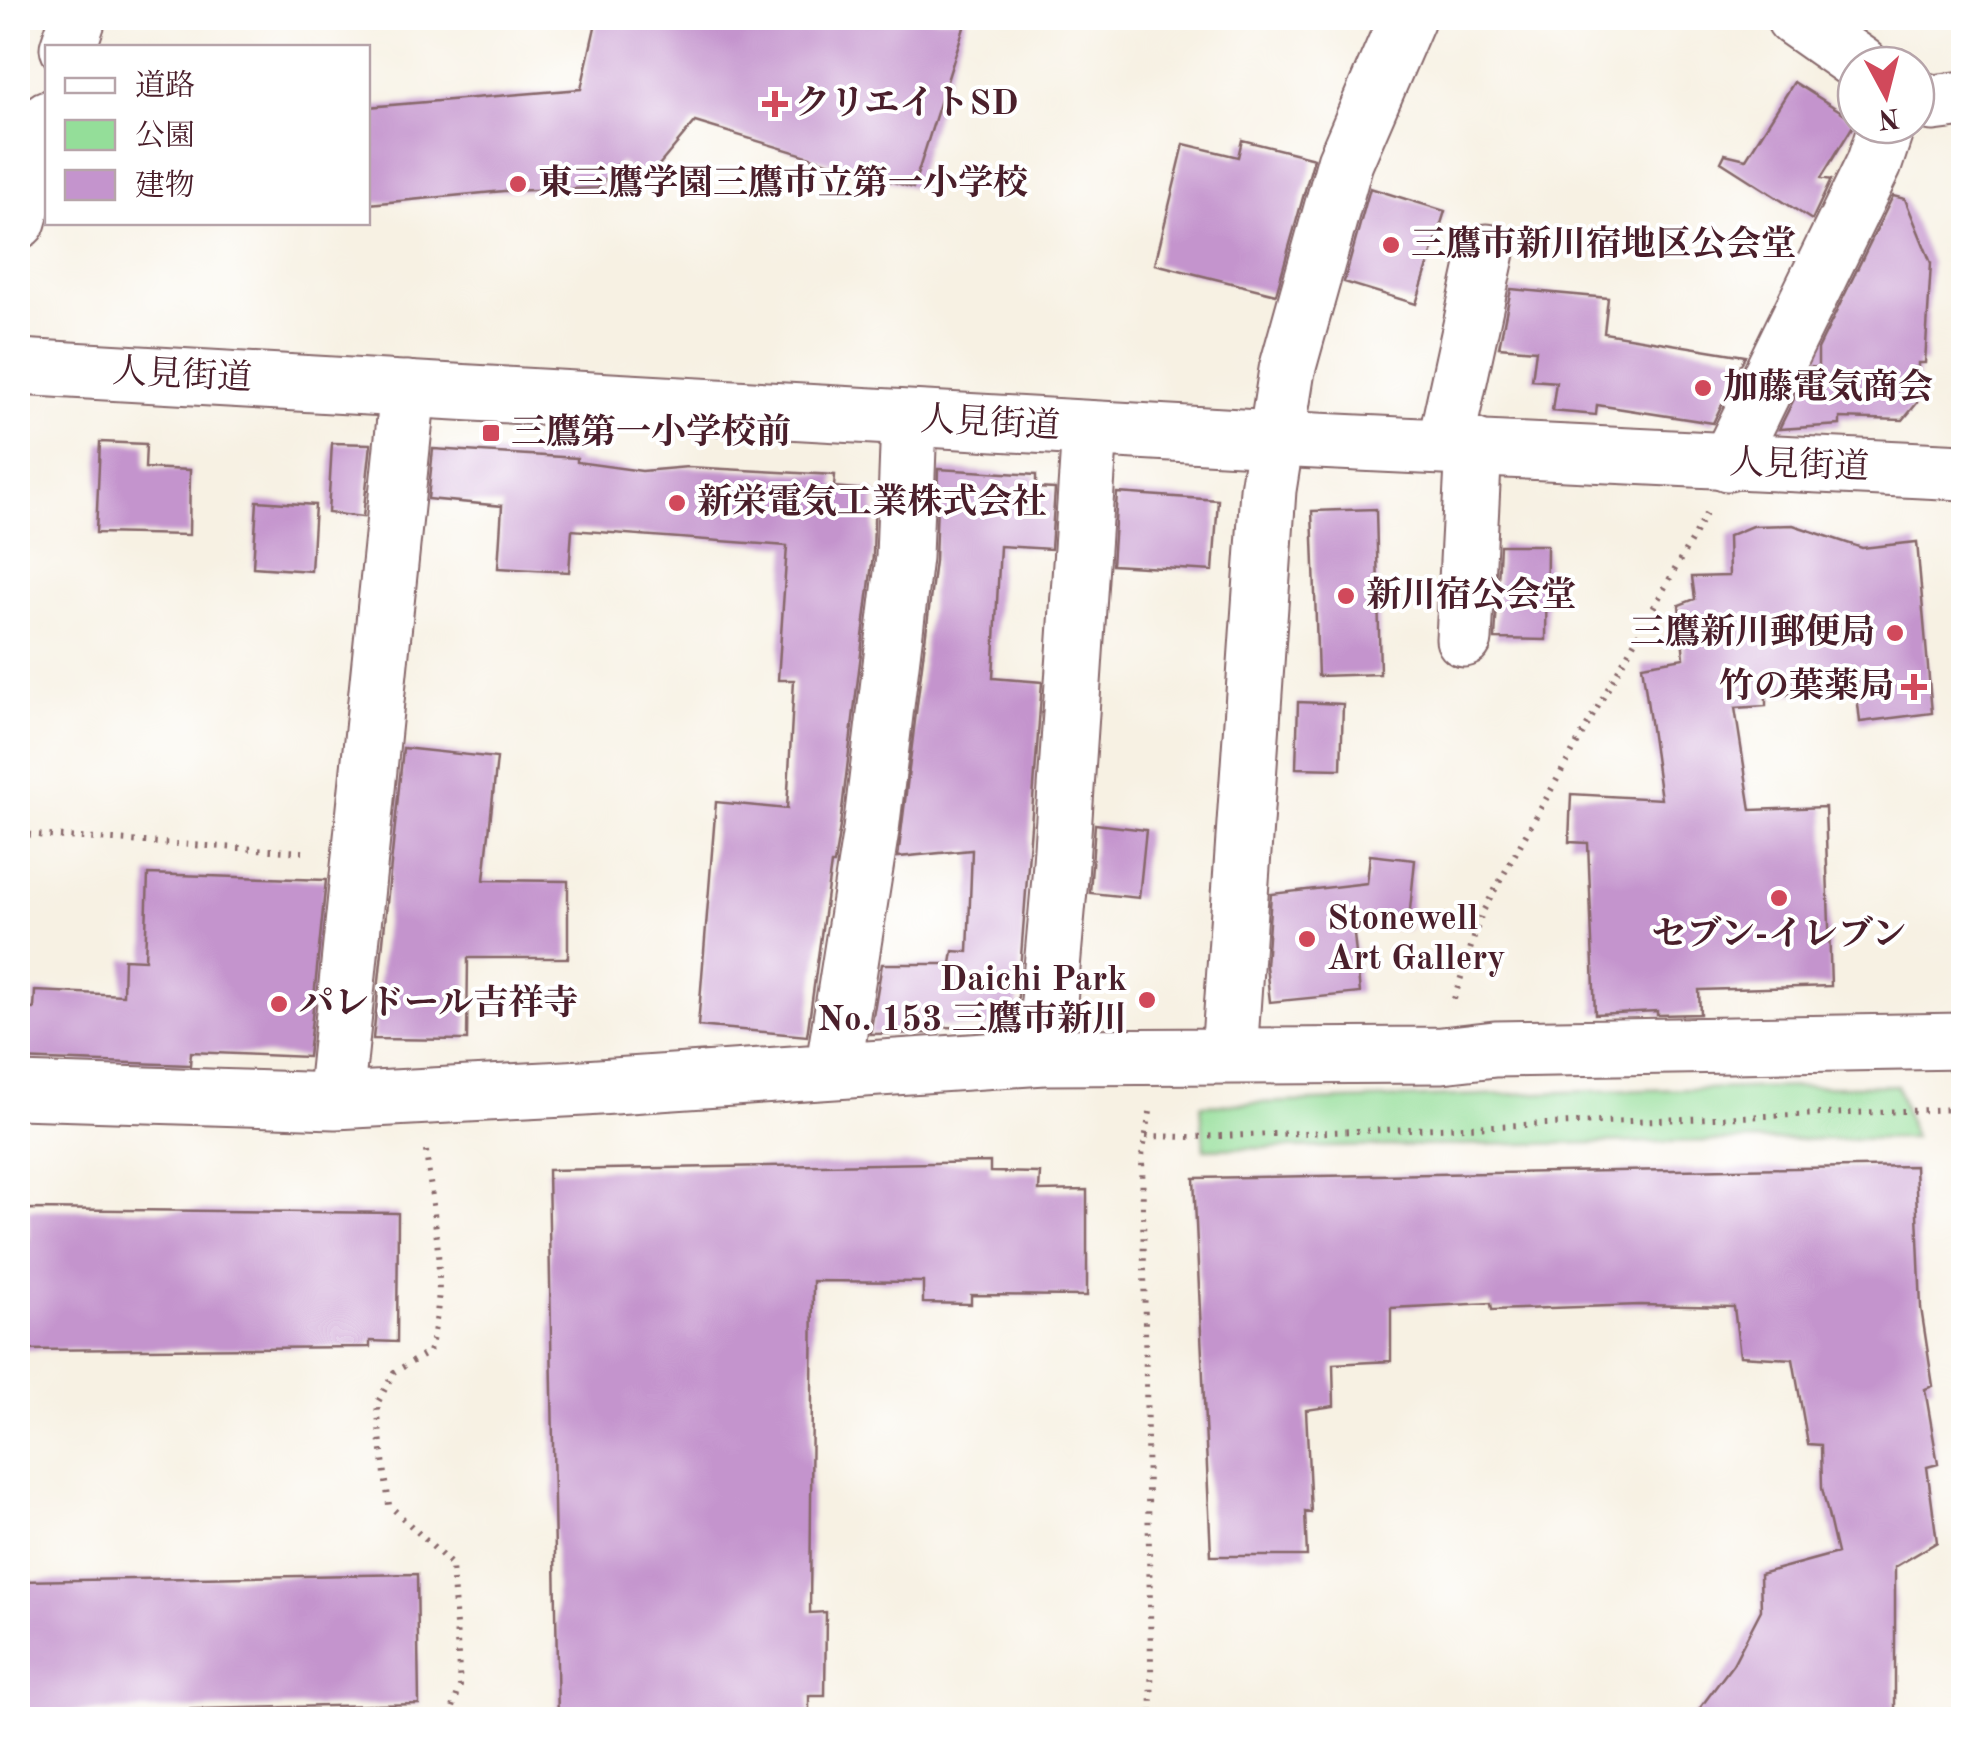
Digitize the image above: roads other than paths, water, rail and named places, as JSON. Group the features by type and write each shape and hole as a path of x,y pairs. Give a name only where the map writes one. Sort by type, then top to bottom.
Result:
{"street":[{"path":"69,45 78,18"},
{"path":"1229,1055 1262,569 1275,440 1287,370 1344,162 1406,18"},
{"path":"1794,18 1836,47"},
{"path":"1936,103 1964,99"},
{"path":"18,221 45,128"},
{"path":"1728,463 1880,145"},
{"path":"1464,639 1460,446 1487,252"},
{"name":"人見街道","path":"18,367 1275,440 1964,472"},
{"path":"335,1101 408,388"},
{"path":"833,1071 871,830 902,577 909,420"},
{"path":"1044,1057 1090,429"},
{"path":"18,1091 335,1101 1044,1057 1442,1054 1514,1048 1964,1041"}],"place":[{"name":"クリエイトSD","path":"775,104"},
{"name":"東三鷹学園三鷹市立第一小学校","path":"518,184"},
{"name":"三鷹市新川宿地区公会堂","path":"1391,245"},
{"name":"加藤電気商会","path":"1703,388"},
{"name":"三鷹第一小学校前","path":"491,433"},
{"name":"新栄電気工業株式会社","path":"677,503"},
{"name":"新川宿公会堂","path":"1346,596"},
{"name":"三鷹新川郵便局","path":"1895,633"},
{"name":"竹の葉薬局","path":"1914,687"},
{"name":"セブン-イレブン","path":"1779,898"},
{"name":"Stonewell Art Gallery","path":"1307,939"},
{"name":"Daichi Park No. 153 三鷹市新川","path":"1147,1000"},
{"name":"パレドール吉祥寺","path":"279,1004"}]}
